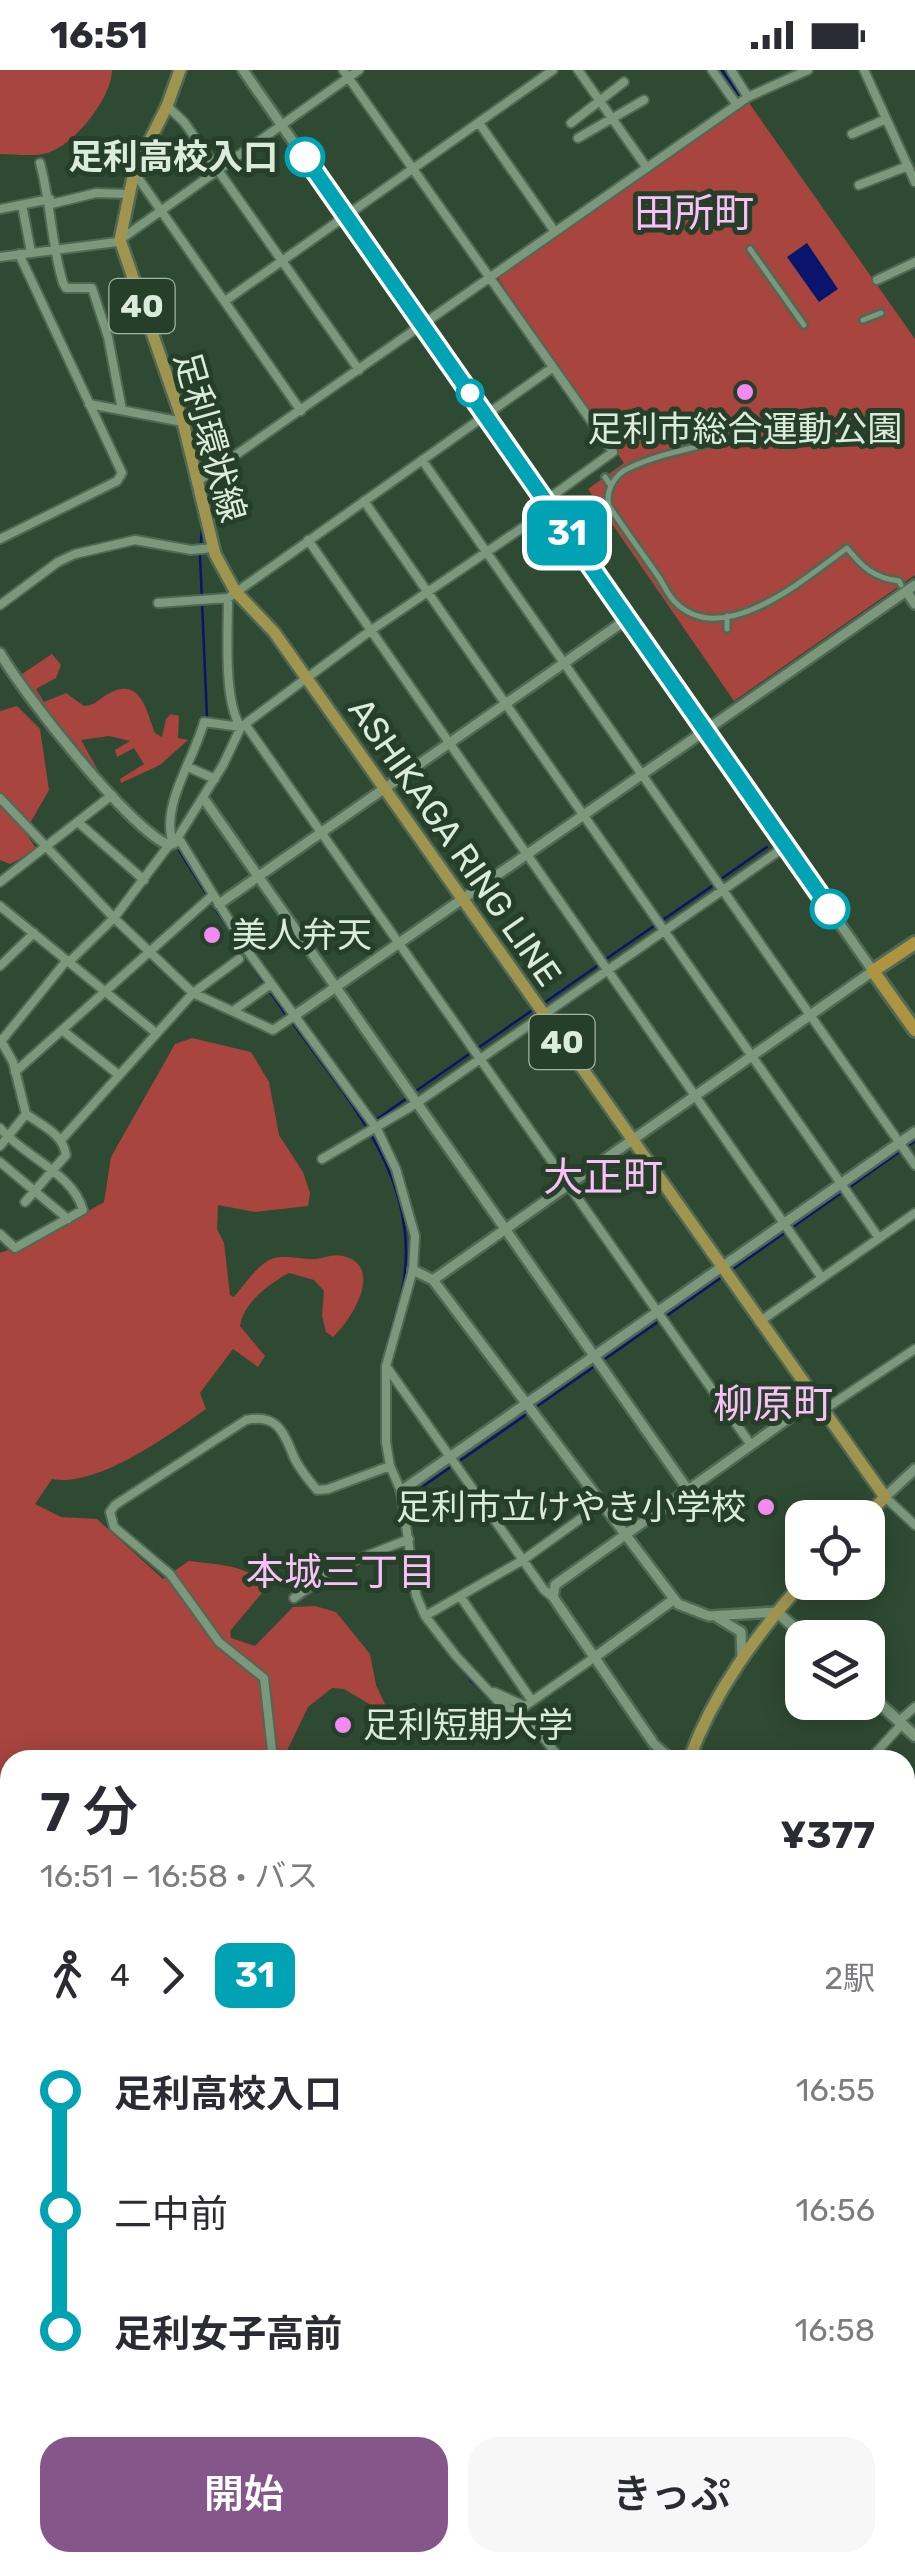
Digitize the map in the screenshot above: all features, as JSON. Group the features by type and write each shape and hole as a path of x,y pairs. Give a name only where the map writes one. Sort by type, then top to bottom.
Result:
{"highway":[{"path":"915,943 873,971 915,1030"}],"main road":[{"name":"40","path":"117,242 125,193 180,70"},
{"name":"足利環状線","path":"117,242 180,422 197,482 204,549 232,595"},
{"name":"ASHIKAGA RING LINE","path":"232,595 270,628 307,678 885,1497"},
{"path":"882,1500 885,1497"},
{"path":"693,1750 742,1658 787,1600"},
{"path":"777,1612 786,1620"},
{"path":"885,1709 915,1736"}],"street":[{"path":"243,70 873,971 433,1280"},
{"path":"0,257 117,242 346,74 359,70"},
{"path":"224,301 553,70"},
{"path":"578,70 647,168"},
{"path":"712,70 737,105"},
{"path":"731,70 748,97"},
{"path":"197,482 748,97 808,70"},
{"path":"864,70 915,182"},
{"path":"25,1202 66,1156 62,1139 26,1114 1,1039 68,961 114,918 173,843 204,799 243,726 370,631 487,553 613,452 346,74"},
{"path":"571,123 624,82"},
{"path":"578,138 644,100"},
{"path":"167,106 184,122 219,170 359,370"},
{"path":"852,134 886,119"},
{"path":"479,123 555,232"},
{"path":"40,163 51,202 53,249 66,288 92,288 108,337 122,410"},
{"path":"859,186 908,166"},
{"path":"134,172 300,411"},
{"path":"0,209 87,194 125,193"},
{"path":"22,206 31,252"},
{"path":"750,250 804,325"},
{"path":"0,539 119,479 121,470 18,254"},
{"path":"876,280 915,262"},
{"path":"863,320 881,313"},
{"path":"158,603 232,595 552,368"},
{"path":"89,404 180,422"},
{"path":"758,428 630,468 606,496 676,603 694,614 727,616 768,603 847,548 861,566 908,587 915,604"},
{"path":"422,460 915,1165"},
{"path":"605,478 611,486"},
{"path":"364,501 879,1238"},
{"path":"0,606 74,554 134,540 204,549"},
{"path":"308,540 822,1278"},
{"path":"0,798 114,918 193,993 273,1030 908,587"},
{"path":"232,595 232,692 236,720 399,942 751,1445"},
{"path":"726,628 727,616"},
{"path":"15,1072 214,896 258,876 627,619"},
{"path":"0,653 30,699 112,795 156,839 173,843"},
{"path":"243,726 204,722 174,796 168,830 173,843 377,1129 410,1209 415,1236 414,1270 386,1366 385,1403 390,1466 401,1491 416,1595 425,1616 456,1656 488,1690 532,1723 553,1750"},
{"path":"188,767 215,779"},
{"path":"0,882 112,795"},
{"path":"204,799 688,1490"},
{"path":"79,823 144,880"},
{"path":"322,1159 417,1103 786,846"},
{"path":"0,906 156,1032"},
{"path":"0,966 34,933"},
{"path":"62,1139 193,993 239,960"},
{"path":"232,1011 272,984"},
{"path":"62,1030 119,1075"},
{"path":"0,1146 26,1114"},
{"path":"0,1128 53,1171 80,1200 83,1210 15,1248 0,1234"},
{"path":"401,1491 915,1132"},
{"path":"0,1162 68,1219"},
{"path":"759,1322 915,1213"},
{"path":"414,1270 433,1280 673,1600 741,1632 742,1658"},
{"path":"822,1411 915,1348"},
{"path":"386,1366 661,1750"},
{"path":"553,1597 556,1584 814,1400"},
{"path":"271,1750 264,1678 219,1642 170,1574 114,1526 110,1512 114,1505 246,1420 258,1418 281,1427 294,1458 317,1490 328,1490 390,1466"},
{"path":"915,1469 885,1497 915,1526"},
{"path":"425,1616 522,1560 601,1504"},
{"path":"294,1598 338,1567 410,1539"},
{"path":"460,1596 532,1701"},
{"path":"488,1690 525,1706 673,1600"},
{"path":"715,1617 777,1612"},
{"path":"877,1750 915,1707"}],"shaded area":[{"path":"0,70 112,70 106,93 80,130 58,148 30,155 0,154"},
{"name":"足利市総合運動公園","path":"749,103 915,339 915,575 734,701 588,489 624,463 499,277"},
{"path":"807,243 838,289 819,302 787,257"},
{"path":"52,654 61,665 56,678 36,689 44,702 66,693 84,706 127,689 140,698 155,733 162,737 171,714 179,716 178,738 188,740 160,765 121,783 120,779 144,764 134,748 117,757 115,750 130,741 109,736 81,740 99,772 19,676"},
{"path":"17,706 40,729 49,790 25,832 37,850 10,864 0,860 0,711"},
{"path":"192,1038 251,1052 269,1082 279,1135 303,1172 310,1193 308,1206 255,1212 218,1205 217,1229 224,1243 230,1295 234,1297 257,1269 271,1259 335,1255 355,1262 362,1270 361,1294 333,1337 326,1332 322,1316 324,1291 314,1280 289,1273 282,1277 258,1295 242,1318 240,1326 265,1356 258,1367 233,1349 200,1393 206,1409 111,1468 70,1480 52,1479 35,1504 61,1517 97,1519 163,1579 189,1561 232,1567 260,1579 267,1587 230,1631 231,1638 255,1646 293,1607 315,1606 336,1612 370,1654 376,1685 391,1717 344,1689 332,1688 308,1707 287,1750 0,1750 0,1253 39,1239 104,1202 111,1157 175,1044"}],"waterway":[{"path":"722,70 740,96"},
{"path":"115,237 123,196"},
{"path":"116,245 131,289"},
{"path":"194,492 202,528 207,718"},
{"path":"193,765 207,726"},
{"path":"180,793 189,773"},
{"path":"721,879 767,847"},
{"path":"179,850 207,895"},
{"path":"606,959 715,884"},
{"path":"211,902 264,983"},
{"path":"541,1005 600,964"},
{"path":"269,990 287,1016"},
{"path":"413,1093 534,1009"},
{"path":"292,1022 372,1137 399,1201 405,1235 405,1271 386,1354"},
{"path":"373,1122 407,1098"},
{"path":"733,1269 915,1141"},
{"path":"602,1361 722,1277"},
{"path":"536,1407 595,1366"},
{"path":"382,1392 382,1414"},
{"path":"458,1462 530,1412"},
{"path":"405,1499 452,1466"},
{"path":"427,1625 471,1680 497,1705"},
{"path":"525,1722 543,1743"}],"bus line":[{"name":"31","path":"305,157 830,909"}],"place":[{"name":"足利高校入口","path":"305,157"},
{"name":"足利市総合運動公園","path":"745,392"},
{"name":"美人弁天","path":"212,935"},
{"name":"足利市立けやき小学校","path":"766,1507"},
{"name":"足利短期大学","path":"343,1725"}],"district":[{"name":"田所町","path":"694,213"},
{"name":"大正町","path":"603,1177"},
{"name":"柳原町","path":"773,1404"},
{"name":"本城三丁目","path":"341,1572"}]}
